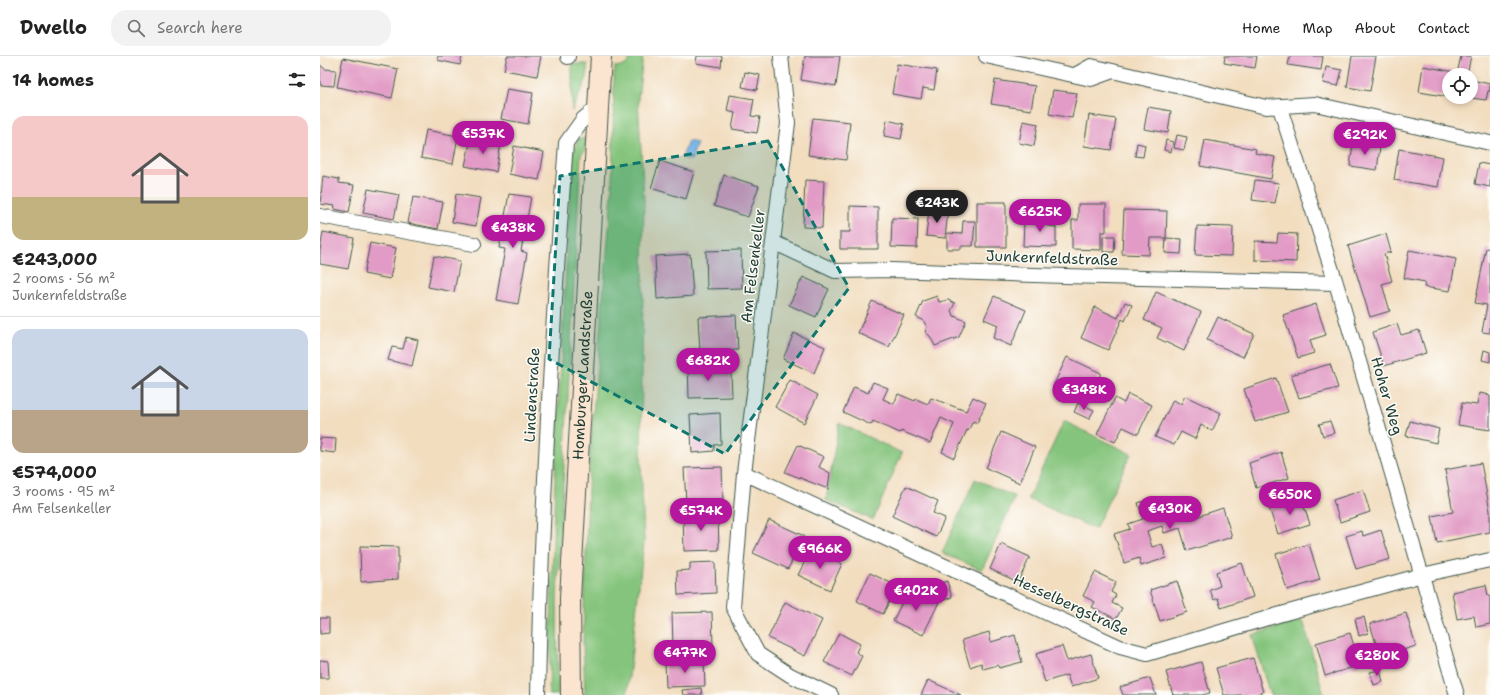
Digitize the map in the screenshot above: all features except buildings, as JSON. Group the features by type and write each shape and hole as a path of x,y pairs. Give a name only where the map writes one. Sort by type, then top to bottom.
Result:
{"street":[{"name":"Homburger Landstraße","path":"571,695 570,598 596,108 601,56"},
{"name":"Am Felsenkeller","path":"781,56 788,123 744,473 733,607 758,654 790,676 831,695"},
{"path":"986,56 1091,79 1113,71 1266,108 1315,104 1490,143"},
{"name":"Lindenstraße","path":"538,695 540,588 552,332 566,143 583,119 596,108"},
{"name":"Hoher Weg","path":"1280,108 1336,283 1457,695"},
{"path":"320,216 474,244"},
{"name":"Junkernfeldstraße","path":"773,242 835,271 891,270 1336,283"},
{"name":"Hesselbergstraße","path":"744,473 1120,647 1148,654 1278,615 1422,575 1490,560"}],"highlighted area":[{"path":"768,141 849,288 725,454 549,359 560,176"}],"green space":[{"path":"632,56 643,56 638,99 644,200 641,460 644,541 627,695 585,695 583,643 589,461 612,193 614,76 615,67 626,65"},
{"path":"572,64 587,64 587,78 572,111"},
{"path":"586,138 585,150 581,155 557,599 558,695 549,695 555,476 572,155 578,139"},
{"path":"1064,421 1131,454 1095,529 1028,499"},
{"path":"839,423 902,453 873,520 826,500"},
{"path":"975,479 1015,497 982,570 942,553"},
{"path":"1303,620 1324,695 1270,695 1252,635"}],"water":[{"path":"688,141 697,143 691,160 682,158"}]}
